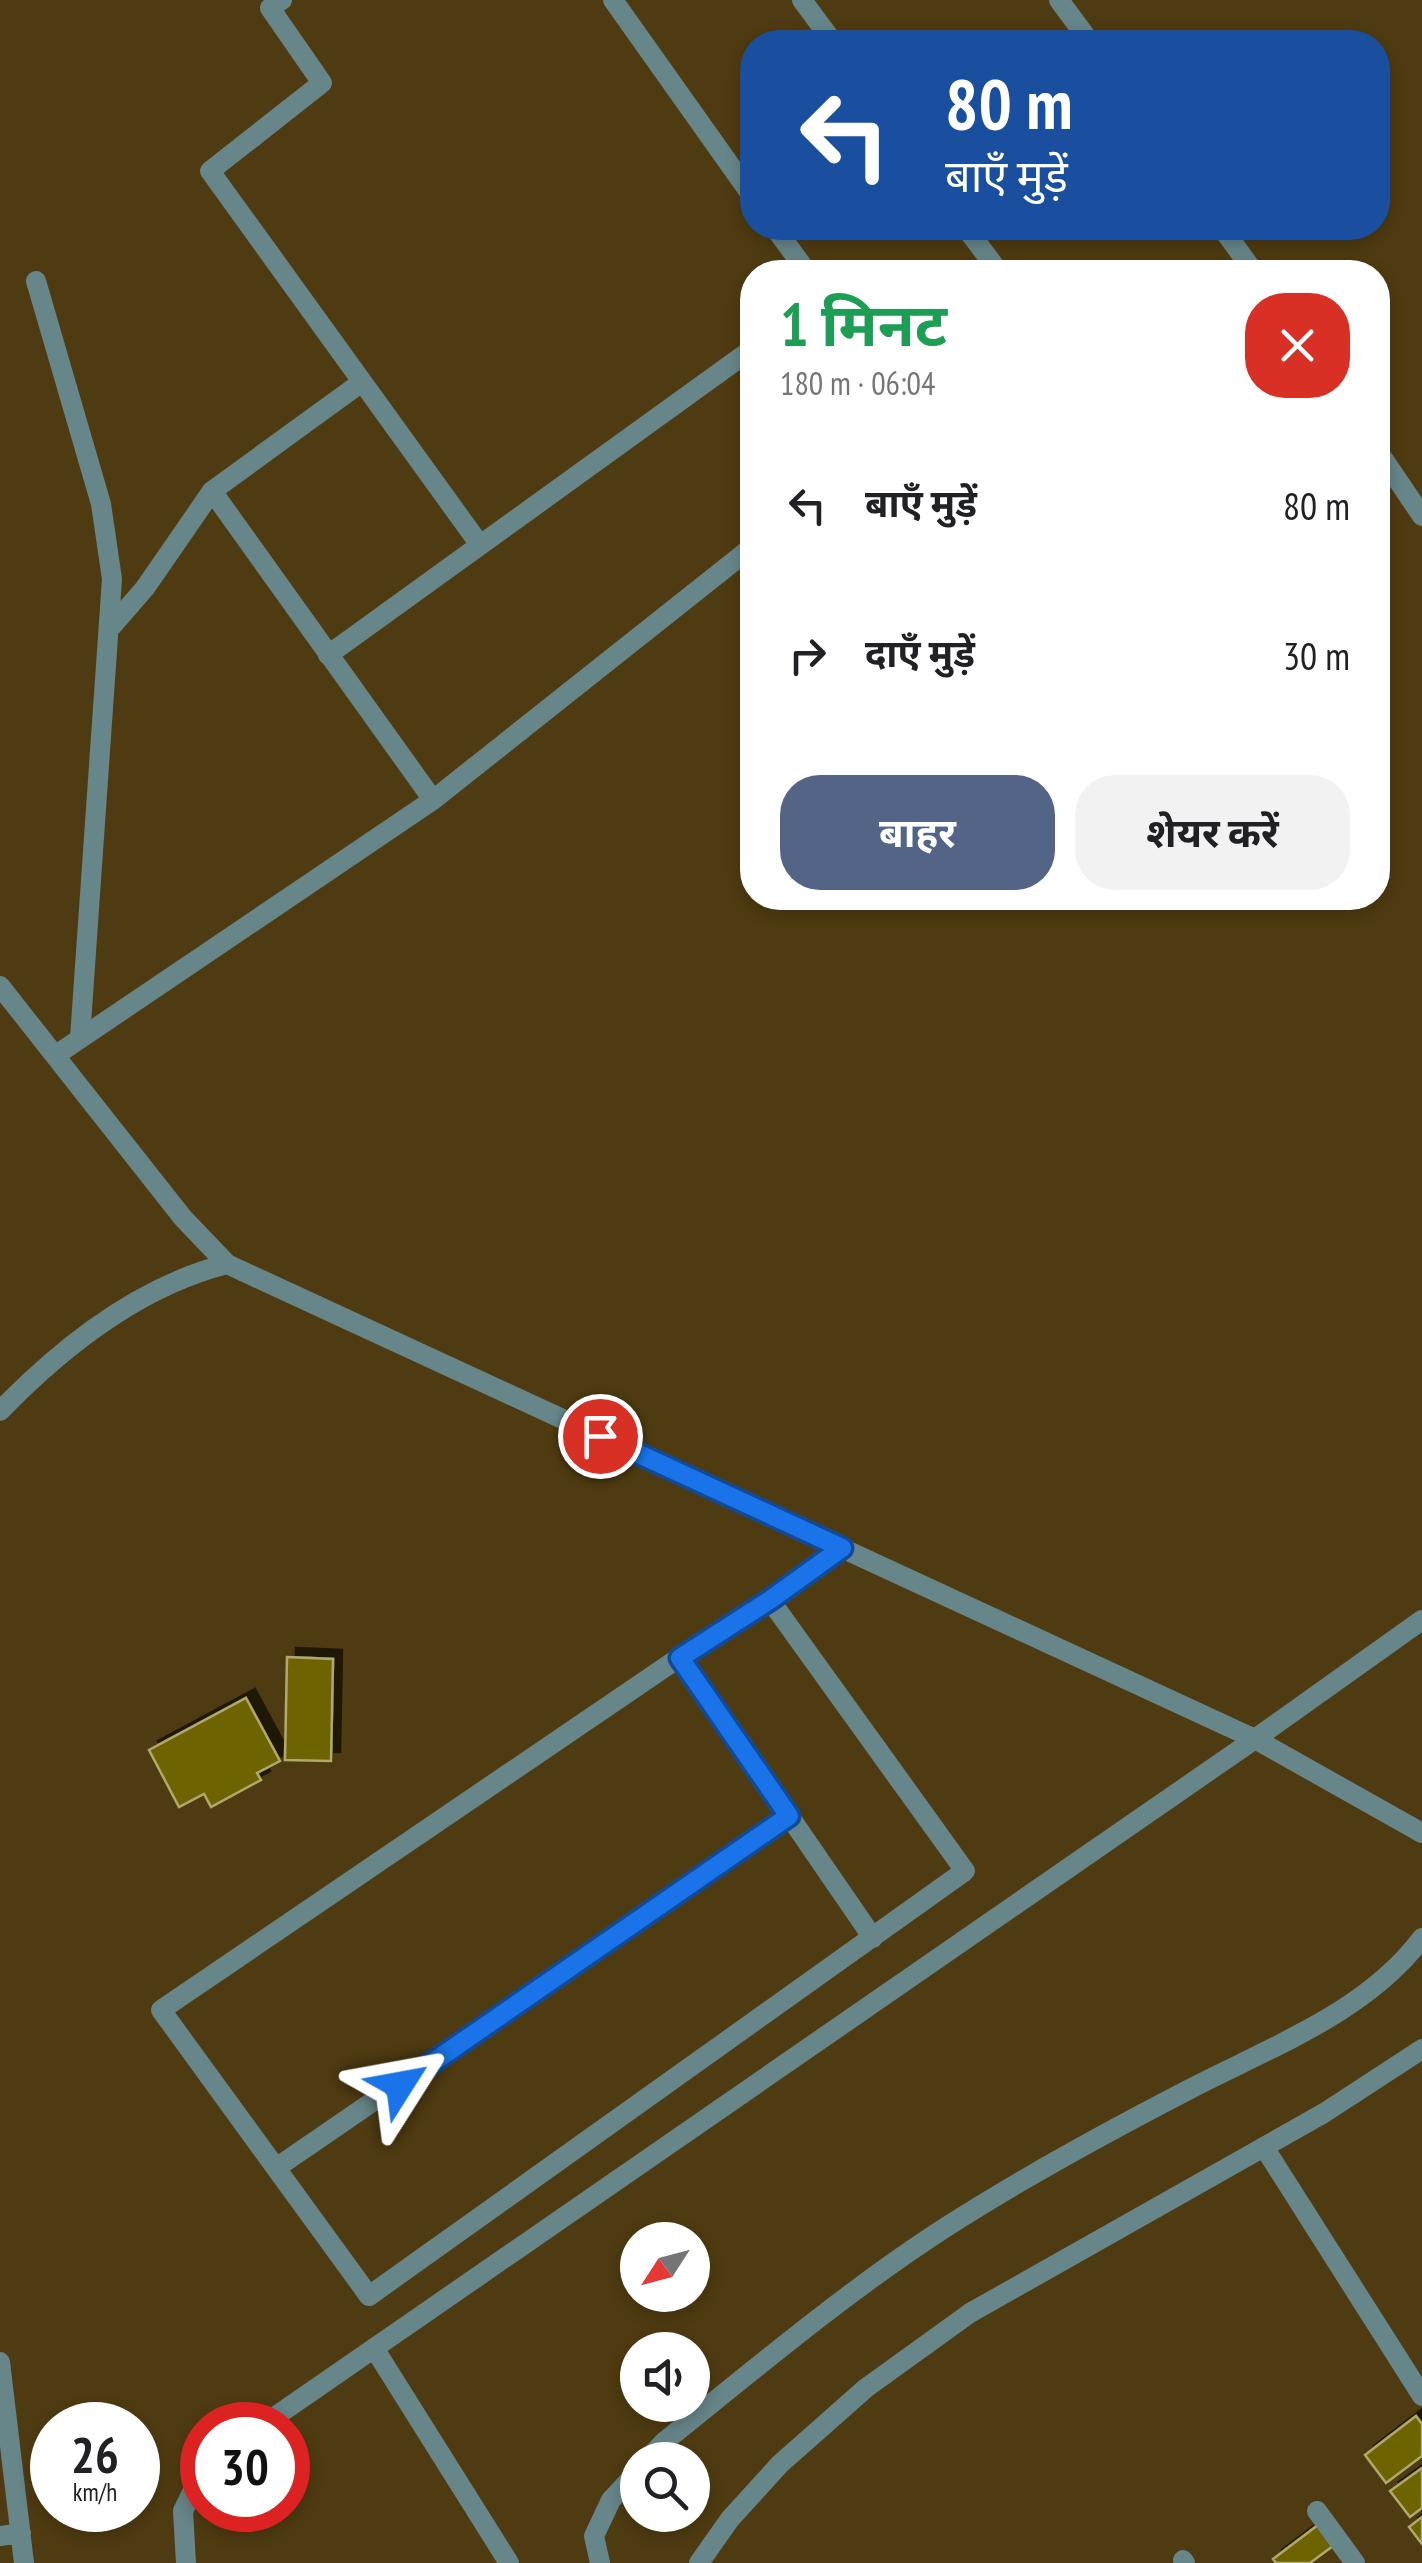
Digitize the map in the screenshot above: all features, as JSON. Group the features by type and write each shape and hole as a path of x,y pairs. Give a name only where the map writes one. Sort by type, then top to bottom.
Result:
{"street":[{"path":"282,0 270,8 322,83 210,171 480,545"},
{"path":"613,0 740,179"},
{"path":"802,0 824,30"},
{"path":"1059,0 1081,30"},
{"path":"36,281 107,529 112,579 112,626 80,1038"},
{"path":"328,655 740,358"},
{"path":"112,626 146,588 212,492 362,382"},
{"path":"1390,469 1422,516"},
{"path":"212,492 432,800"},
{"path":"56,1055 432,800 740,556"},
{"path":"0,986 182,1218 226,1264 1255,1739 1422,1833"},
{"path":"0,1411 92,1330 148,1294 194,1272 226,1264"},
{"path":"770,1600 965,1871 369,2296 161,2010 842,1548"},
{"path":"296,2402 1422,1620"},
{"path":"680,1658 872,1938"},
{"path":"276,2168 789,1816"},
{"path":"663,2442 782,2347 942,2230 1098,2137 1353,2004 1407,1959 1422,1938"},
{"path":"699,2563 730,2519 780,2464 866,2388 970,2313 1324,2112 1422,2049"},
{"path":"1264,2146 1422,2396"},
{"path":"374,2348 509,2563"},
{"path":"0,2362 10,2534 24,2563"},
{"path":"600,2563 594,2536 611,2500 620,2490"},
{"path":"1317,2512 1355,2563"},
{"path":"185,2532 186,2563"}],"building":[{"path":"287,1657 333,1659 331,1761 285,1760"},
{"path":"246,1698 280,1761 257,1773 261,1780 211,1807 204,1794 179,1807 149,1750"},
{"path":"1416,2416 1422,2424 1422,2456 1386,2483 1365,2455"},
{"path":"1422,2468 1422,2508 1410,2517 1390,2491"},
{"path":"1422,2517 1422,2544 1409,2527"},
{"path":"1318,2525 1333,2546 1310,2563 1276,2563 1273,2559"}],"route":[{"path":"400,2085 789,1816 680,1658 842,1548 600,1436"}]}
